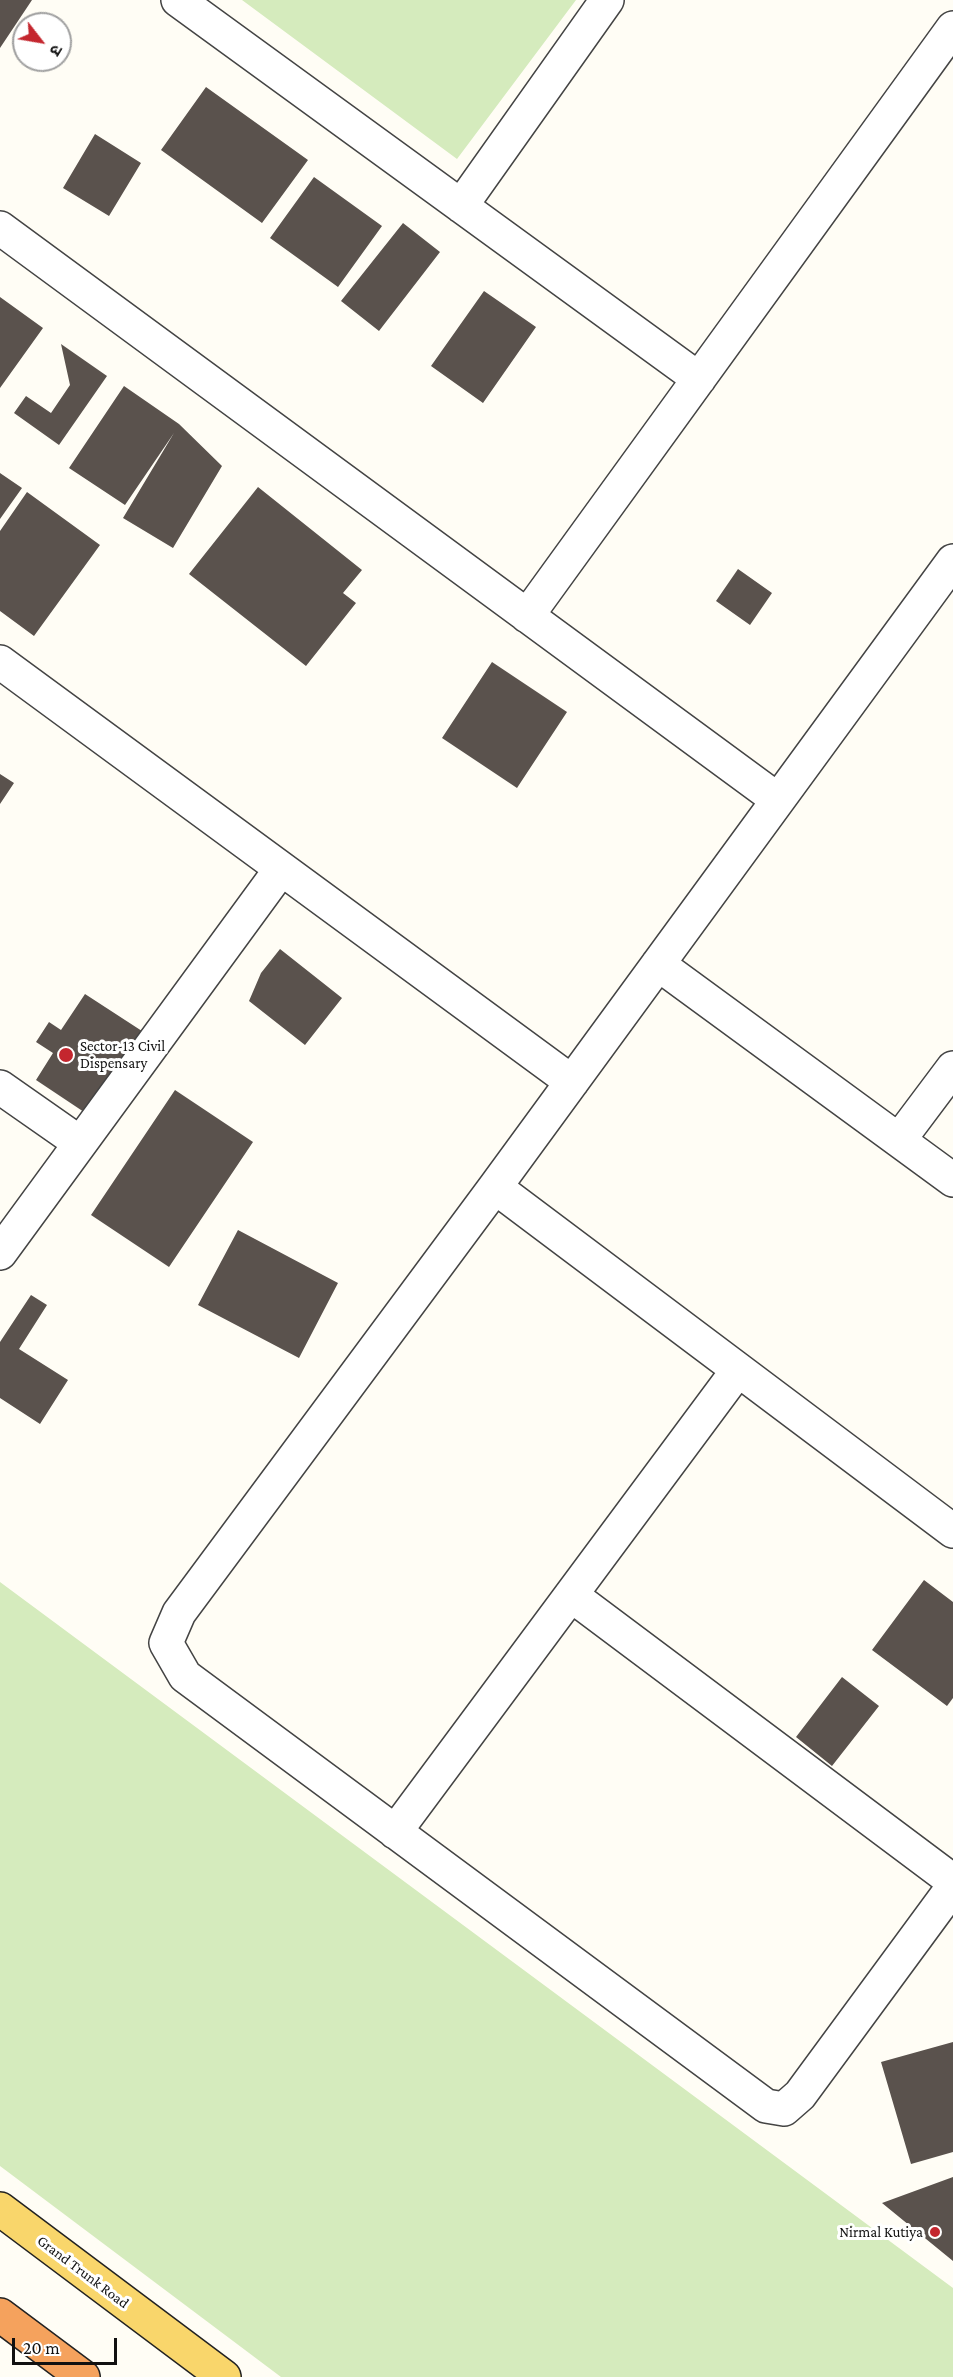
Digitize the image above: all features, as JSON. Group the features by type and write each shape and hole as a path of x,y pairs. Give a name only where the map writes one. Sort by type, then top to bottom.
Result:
{"highway":[{"path":"0,2315 83,2377"}],"main road":[{"name":"Grand Trunk Road","path":"0,2209 224,2377"}],"street":[{"path":"178,0 699,379"},
{"path":"461,206 607,0"},
{"path":"527,616 953,28"},
{"path":"0,228 778,800"},
{"path":"953,561 495,1187 179,1613 166,1643 185,1676 766,2106 784,2109 800,2095 953,1887"},
{"path":"0,662 572,1082"},
{"path":"0,1253 281,869"},
{"path":"658,964 953,1180"},
{"path":"899,1140 953,1068"},
{"path":"0,1087 80,1143"},
{"path":"495,1187 953,1531"},
{"path":"395,1832 738,1370"},
{"path":"571,1595 953,1881"}],"green space":[{"path":"242,0 576,0 457,159"},
{"path":"0,1582 953,2288 953,2377 281,2377 0,2166"}],"building":[{"path":"0,0 32,0 24,12 12,12 12,30 0,48"},
{"path":"206,87 308,160 262,223 161,150"},
{"path":"95,134 141,163 109,216 63,188"},
{"path":"314,177 382,226 338,287 270,238"},
{"path":"403,223 440,252 379,331 341,301"},
{"path":"484,291 536,327 483,403 431,366"},
{"path":"0,297 43,328 0,388"},
{"path":"61,344 107,376 59,445 14,413 26,396 51,413 70,385"},
{"path":"124,386 179,424 222,466 173,548 123,518 174,433 125,505 69,468"},
{"path":"0,473 22,488 0,519"},
{"path":"258,487 362,570 343,593 356,603 306,666 189,574"},
{"path":"27,492 100,545 34,636 0,611 0,531"},
{"path":"738,569 772,593 750,625 716,601"},
{"path":"492,662 567,712 517,788 442,738"},
{"path":"0,774 14,783 0,804"},
{"path":"280,949 342,998 305,1045 249,1001 261,973"},
{"path":"85,994 145,1033 90,1116 36,1080 53,1053 36,1042 49,1022 61,1030"},
{"path":"175,1090 253,1142 169,1267 91,1215"},
{"path":"238,1230 338,1283 299,1358 198,1305"},
{"path":"31,1295 47,1305 19,1349 68,1380 40,1424 0,1398 0,1342"},
{"path":"924,1580 953,1602 953,1698 947,1706 872,1650"},
{"path":"842,1677 879,1706 832,1766 796,1737"},
{"path":"953,2042 953,2152 911,2164 881,2062"},
{"name":"Nirmal Kutiya","path":"953,2177 953,2261 882,2203"}],"place":[{"name":"Sector-13 Civil Dispensary","path":"66,1055"},
{"name":"Nirmal Kutiya","path":"935,2232"}]}
